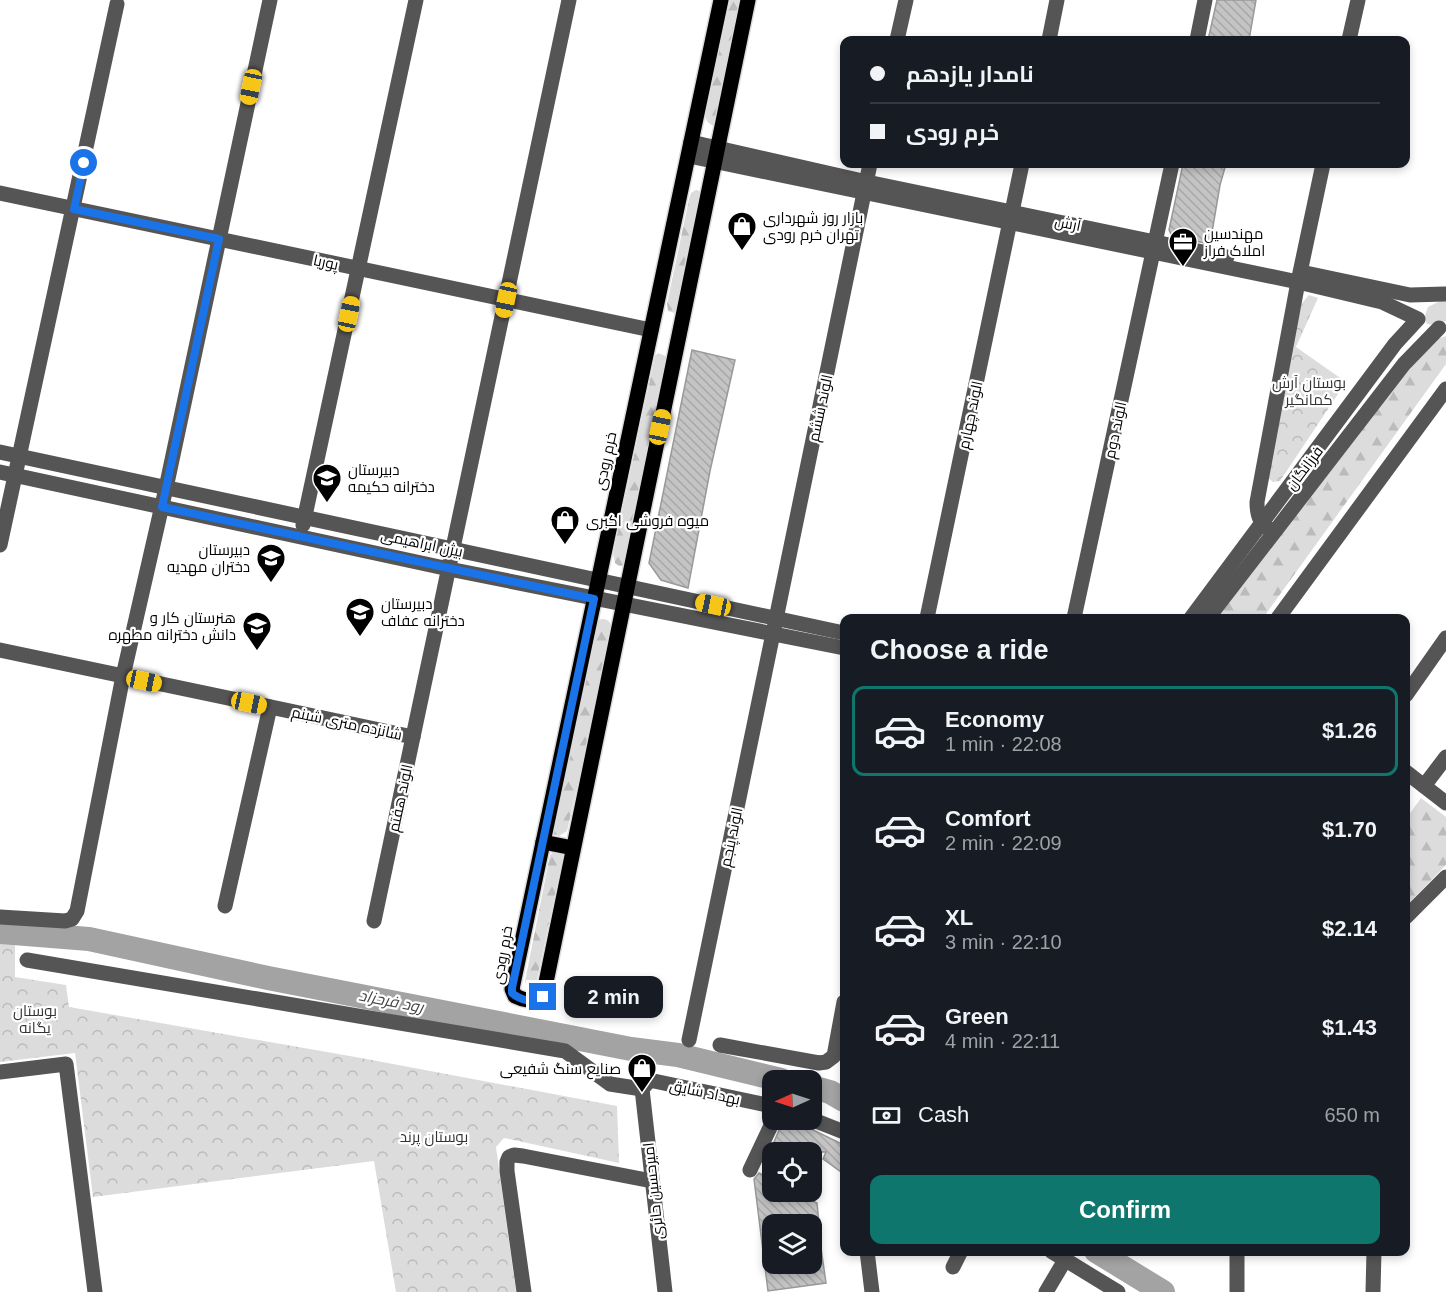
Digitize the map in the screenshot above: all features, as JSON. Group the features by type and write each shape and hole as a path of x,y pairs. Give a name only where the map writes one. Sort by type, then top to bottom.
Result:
{"main road":[{"name":"خرم رودی","path":"722,0 512,988 512,993 519,999 535,1000 543,997 748,0"},
{"path":"651,330 679,336"},
{"path":"543,842 573,848"}],"street":[{"path":"0,917 59,921 72,919 77,911 123,676 162,507 270,0"},
{"path":"299,536 305,517 416,0"},
{"name":"الوند هفتم","path":"374,921 569,0"},
{"path":"898,36 906,0"},
{"path":"1049,36 1057,0"},
{"path":"1198,36 1205,0"},
{"path":"1350,36 1358,0"},
{"path":"0,545 7,474 19,456 117,4"},
{"name":"آرش","path":"690,149 865,188 1299,277 1410,295 1446,293"},
{"name":"الوند ششم","path":"775,627 869,168"},
{"name":"الوند چهارم","path":"928,614 1021,168"},
{"name":"الوند دوم","path":"1075,614 1171,168"},
{"path":"1267,528 1258,518 1257,502 1299,277 1322,168"},
{"name":"پوریا","path":"0,193 651,330"},
{"name":"آرش","path":"1299,277 1382,302 1418,319 1425,327 1431,329 1443,326"},
{"name":"فرزانگان","path":"1267,528 1395,344 1418,319 1422,308 1446,293"},
{"name":"فرزانگان","path":"1200,614 1267,528 1404,364 1443,326"},
{"path":"1281,614 1446,388"},
{"name":"بیژن ابراهیمی","path":"0,452 598,580 840,647"},
{"name":"بیژن ابراهیمی","path":"7,474 624,605 775,627 840,633"},
{"name":"الوند پنجم","path":"689,1040 775,627"},
{"path":"1410,689 1446,638"},
{"name":"شانزده متری شبنم","path":"0,650 413,737"},
{"path":"225,906 270,707"},
{"path":"1424,786 1446,757"},
{"path":"1410,775 1446,802"},
{"path":"1410,913 1446,877"},
{"path":"27,960 565,1051 610,1084 642,1089"},
{"path":"720,1045 819,1063 826,1062 834,1056 840,1024"},
{"path":"0,1072 66,1065 95,1292"},
{"name":"بهداد شایق","path":"642,1089 649,1081 654,1080 762,1104"},
{"name":"امیرحسین حائری","path":"642,1089 665,1292"},
{"path":"822,1123 840,1130"},
{"path":"750,1170 769,1130"},
{"path":"524,1292 507,1172 509,1156 523,1156 652,1181"},
{"path":"868,1256 872,1292"},
{"path":"953,1267 958,1256"},
{"path":"1059,1256 1118,1292"},
{"path":"1237,1256 1237,1291"},
{"path":"1373,1292 1374,1256"},
{"path":"1046,1292 1065,1260"}],"green space":[{"path":"730,0 744,0 715,126 707,121 705,112"},
{"path":"696,190 704,193 679,310 674,313 668,311 667,304 689,199 691,193"},
{"name":"بوستان آرش کمانگیر","path":"1309,295 1318,298 1296,347 1346,382 1280,481 1273,482 1266,476 1290,346 1302,303"},
{"path":"1446,298 1446,321 1437,325 1427,324 1424,318 1428,307"},
{"path":"1446,336 1446,364 1266,614 1218,614 1374,399 1437,339"},
{"path":"658,353 668,357 626,562 624,566 619,566 615,563 613,554 655,356"},
{"path":"602,619 610,623 613,632 567,831 559,836 553,834 551,829 595,621"},
{"path":"1421,798 1446,817 1446,865 1410,902 1410,813"},
{"path":"554,852 562,853 563,857 535,989 531,992 528,991 525,981 550,855"},
{"path":"15,943 15,977 66,985 69,1007 617,1106 619,1163 504,1138 496,1147 516,1292 396,1292 374,1161 93,1197 75,1053 0,1062 0,944"}],"building":[{"path":"1217,0 1256,0 1250,36 1209,36"},
{"path":"1182,168 1225,168 1210,244 1172,236 1169,230"},
{"path":"692,350 735,360 710,471 688,588 661,580 649,563"},
{"path":"779,1130 813,1130 840,1143 840,1171 823,1159 826,1152 822,1152 822,1142 774,1142"},
{"path":"759,1173 762,1175 762,1202 815,1202 818,1214 762,1214 762,1243 754,1179"},
{"path":"822,1255 826,1283 768,1291 766,1274 822,1274"}],"waterway":[{"name":"رود فرحزاد","path":"0,932 89,939 268,978 631,1049 678,1055 762,1075"},
{"name":"رود فرحزاد","path":"822,1090 840,1098"},
{"name":"رود فرحزاد","path":"1104,1256 1163,1292"}],"place":[{"name":"بازار روز شهرداری تهران خرم رودی","path":"742,252"},
{"name":"مهندسین املاک فراز","path":"1183,268"},
{"name":"دبیرستان دخترانه حکیمه","path":"327,504"},
{"name":"میوه فروشی اکبری","path":"565,546"},
{"name":"دبیرستان دختران مهدیه","path":"271,584"},
{"name":"دبیرستان دخترانه عفاف","path":"360,638"},
{"name":"هنرستان کار و دانش دخترانه مطهره","path":"257,652"},
{"name":"صنایع سنگ شفیعی","path":"642,1094"}],"route":[{"path":"84,163 74,209 219,239 162,507 594,599 512,988 512,993 519,999 539,1000 543,997"}],"park label":[{"name":"بوستان یگانه","path":"35,1018"},
{"name":"بوستان پرند","path":"434,1136"}]}
